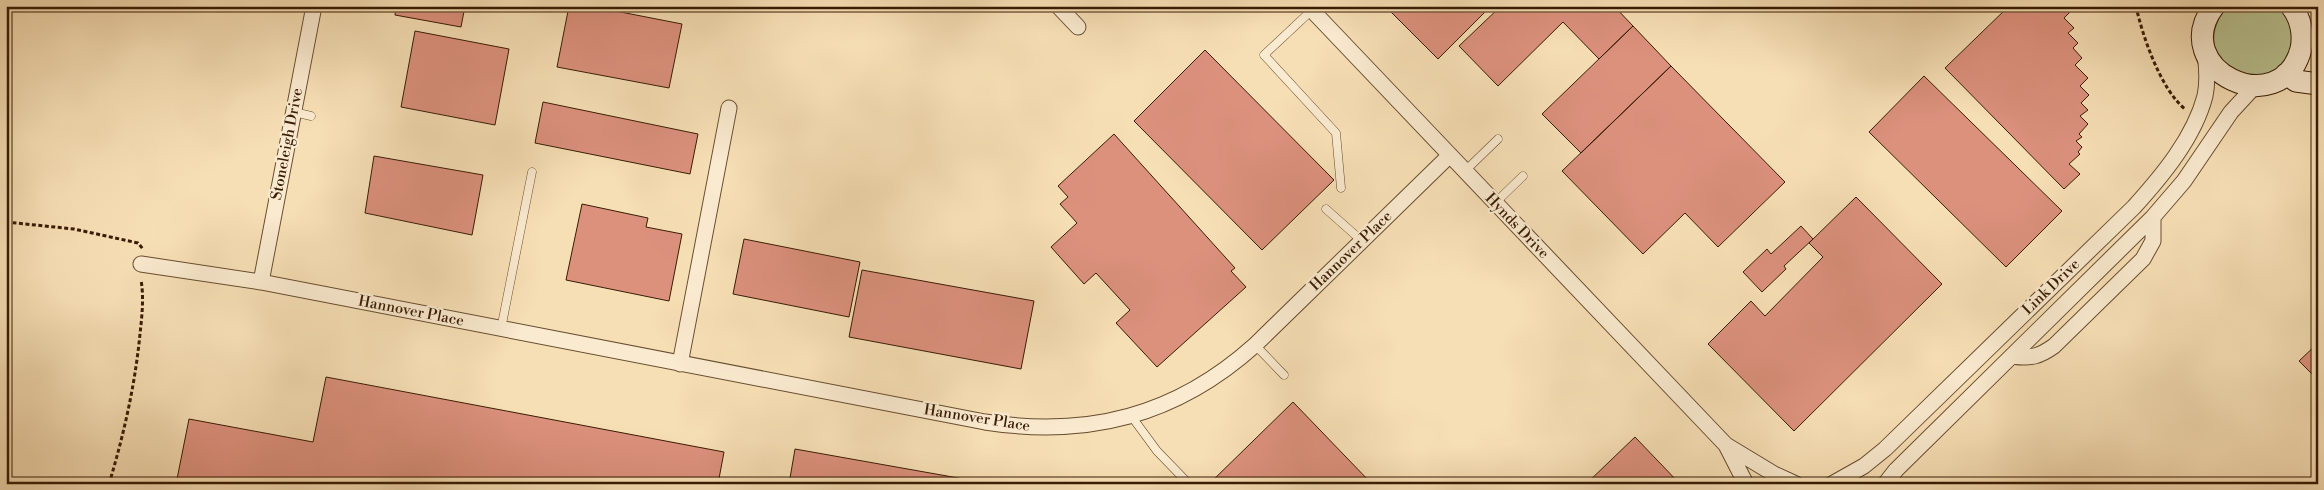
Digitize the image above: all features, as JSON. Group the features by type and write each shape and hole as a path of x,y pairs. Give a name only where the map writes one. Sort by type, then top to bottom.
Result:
{"main road":[{"path":"2195,6 2204,40 2214,67 2223,76 2235,83 2255,86 2290,78 2318,84"},
{"path":"2204,40 2206,20 2214,6"},
{"path":"2298,12 2318,40"},
{"path":"2290,78 2301,49 2302,35 2298,12"}],"street":[{"name":"Stoneleigh Drive","path":"261,282 314,6"},
{"path":"1063,8 1078,27"},
{"name":"Hynds Drive","path":"1310,8 1726,445 1774,474 1796,484"},
{"name":"Link Drive","path":"1832,484 1864,466 1884,449 2134,207 2154,184 2187,136 2204,96 2207,77 2204,40"},
{"name":"Link Drive","path":"1884,484 2153,216 2184,181 2231,112 2255,86"},
{"path":"680,364 729,108"},
{"name":"Hannover Place","path":"141,264 261,282 1009,426 1069,427 1111,422 1132,417 1166,404 1202,386 1239,360 1450,155"},
{"path":"2014,356 2028,359 2041,355 2054,346 2144,258 2153,241 2153,216"},
{"name":"Hynds Drive","path":"1726,445 1746,484"}],"lane":[{"path":"1310,8 1264,55 1336,133 1341,188"},
{"path":"294,112 311,116"},
{"path":"1465,171 1498,139"},
{"path":"501,329 532,172"},
{"path":"1495,203 1523,176"},
{"path":"1326,209 1362,241"},
{"path":"1255,345 1284,375"},
{"path":"1132,417 1157,451 1189,484"}],"path":[{"path":"2136,6 2145,41 2158,69 2178,100 2189,112"},
{"path":"6,222 74,229 138,242 143,250 141,264 142,307 135,375 127,419 109,484"}],"green space":[{"path":"2226,6 2280,6 2289,19 2293,35 2292,45 2284,62 2271,72 2256,76 2241,74 2228,67 2218,56 2214,41 2217,23"}],"building":[{"path":"396,6 465,6 461,27 395,15"},
{"path":"569,6 590,6 682,24 669,88 557,67"},
{"path":"1385,6 1491,6 1438,59"},
{"path":"1501,6 1614,6 1633,26 1599,59 1563,22 1498,86 1459,46"},
{"path":"2009,6 2068,6 2072,10 2064,18 2074,28 2068,33 2078,43 2073,48 2082,58 2075,65 2088,78 2080,86 2089,95 2081,103 2088,110 2080,116 2088,124 2079,134 2082,137 2076,141 2082,147 2078,152 2080,154 2069,164 2080,174 2064,189 1945,68"},
{"path":"1633,26 1671,66 1581,153 1542,114"},
{"path":"415,31 509,49 495,125 401,107"},
{"path":"1205,50 1334,180 1262,250 1134,121"},
{"path":"1671,66 1785,182 1718,247 1685,213 1643,254 1562,171"},
{"path":"1924,76 2062,211 2006,267 1869,132"},
{"path":"543,102 698,134 690,174 535,143"},
{"path":"1114,134 1235,268 1231,271 1246,287 1157,367 1116,323 1130,310 1096,273 1084,284 1051,247 1077,223 1060,204 1068,197 1058,186"},
{"path":"374,156 483,175 472,235 365,213"},
{"path":"1856,197 1942,284 1794,431 1708,344 1751,301 1765,316 1823,257 1809,243"},
{"path":"582,204 648,218 646,227 682,234 669,301 566,280"},
{"path":"1801,226 1813,239 1784,266 1786,269 1762,292 1743,272 1767,249 1771,254"},
{"path":"744,239 860,262 849,317 733,294"},
{"path":"862,270 1034,301 1021,369 849,337"},
{"path":"2318,343 2318,380 2299,361"},
{"path":"326,377 724,452 718,484 176,484 189,419 313,442"},
{"path":"1293,402 1372,484 1209,484"},
{"path":"1635,437 1680,484 1586,484"},
{"path":"795,449 992,484 789,484"}]}
